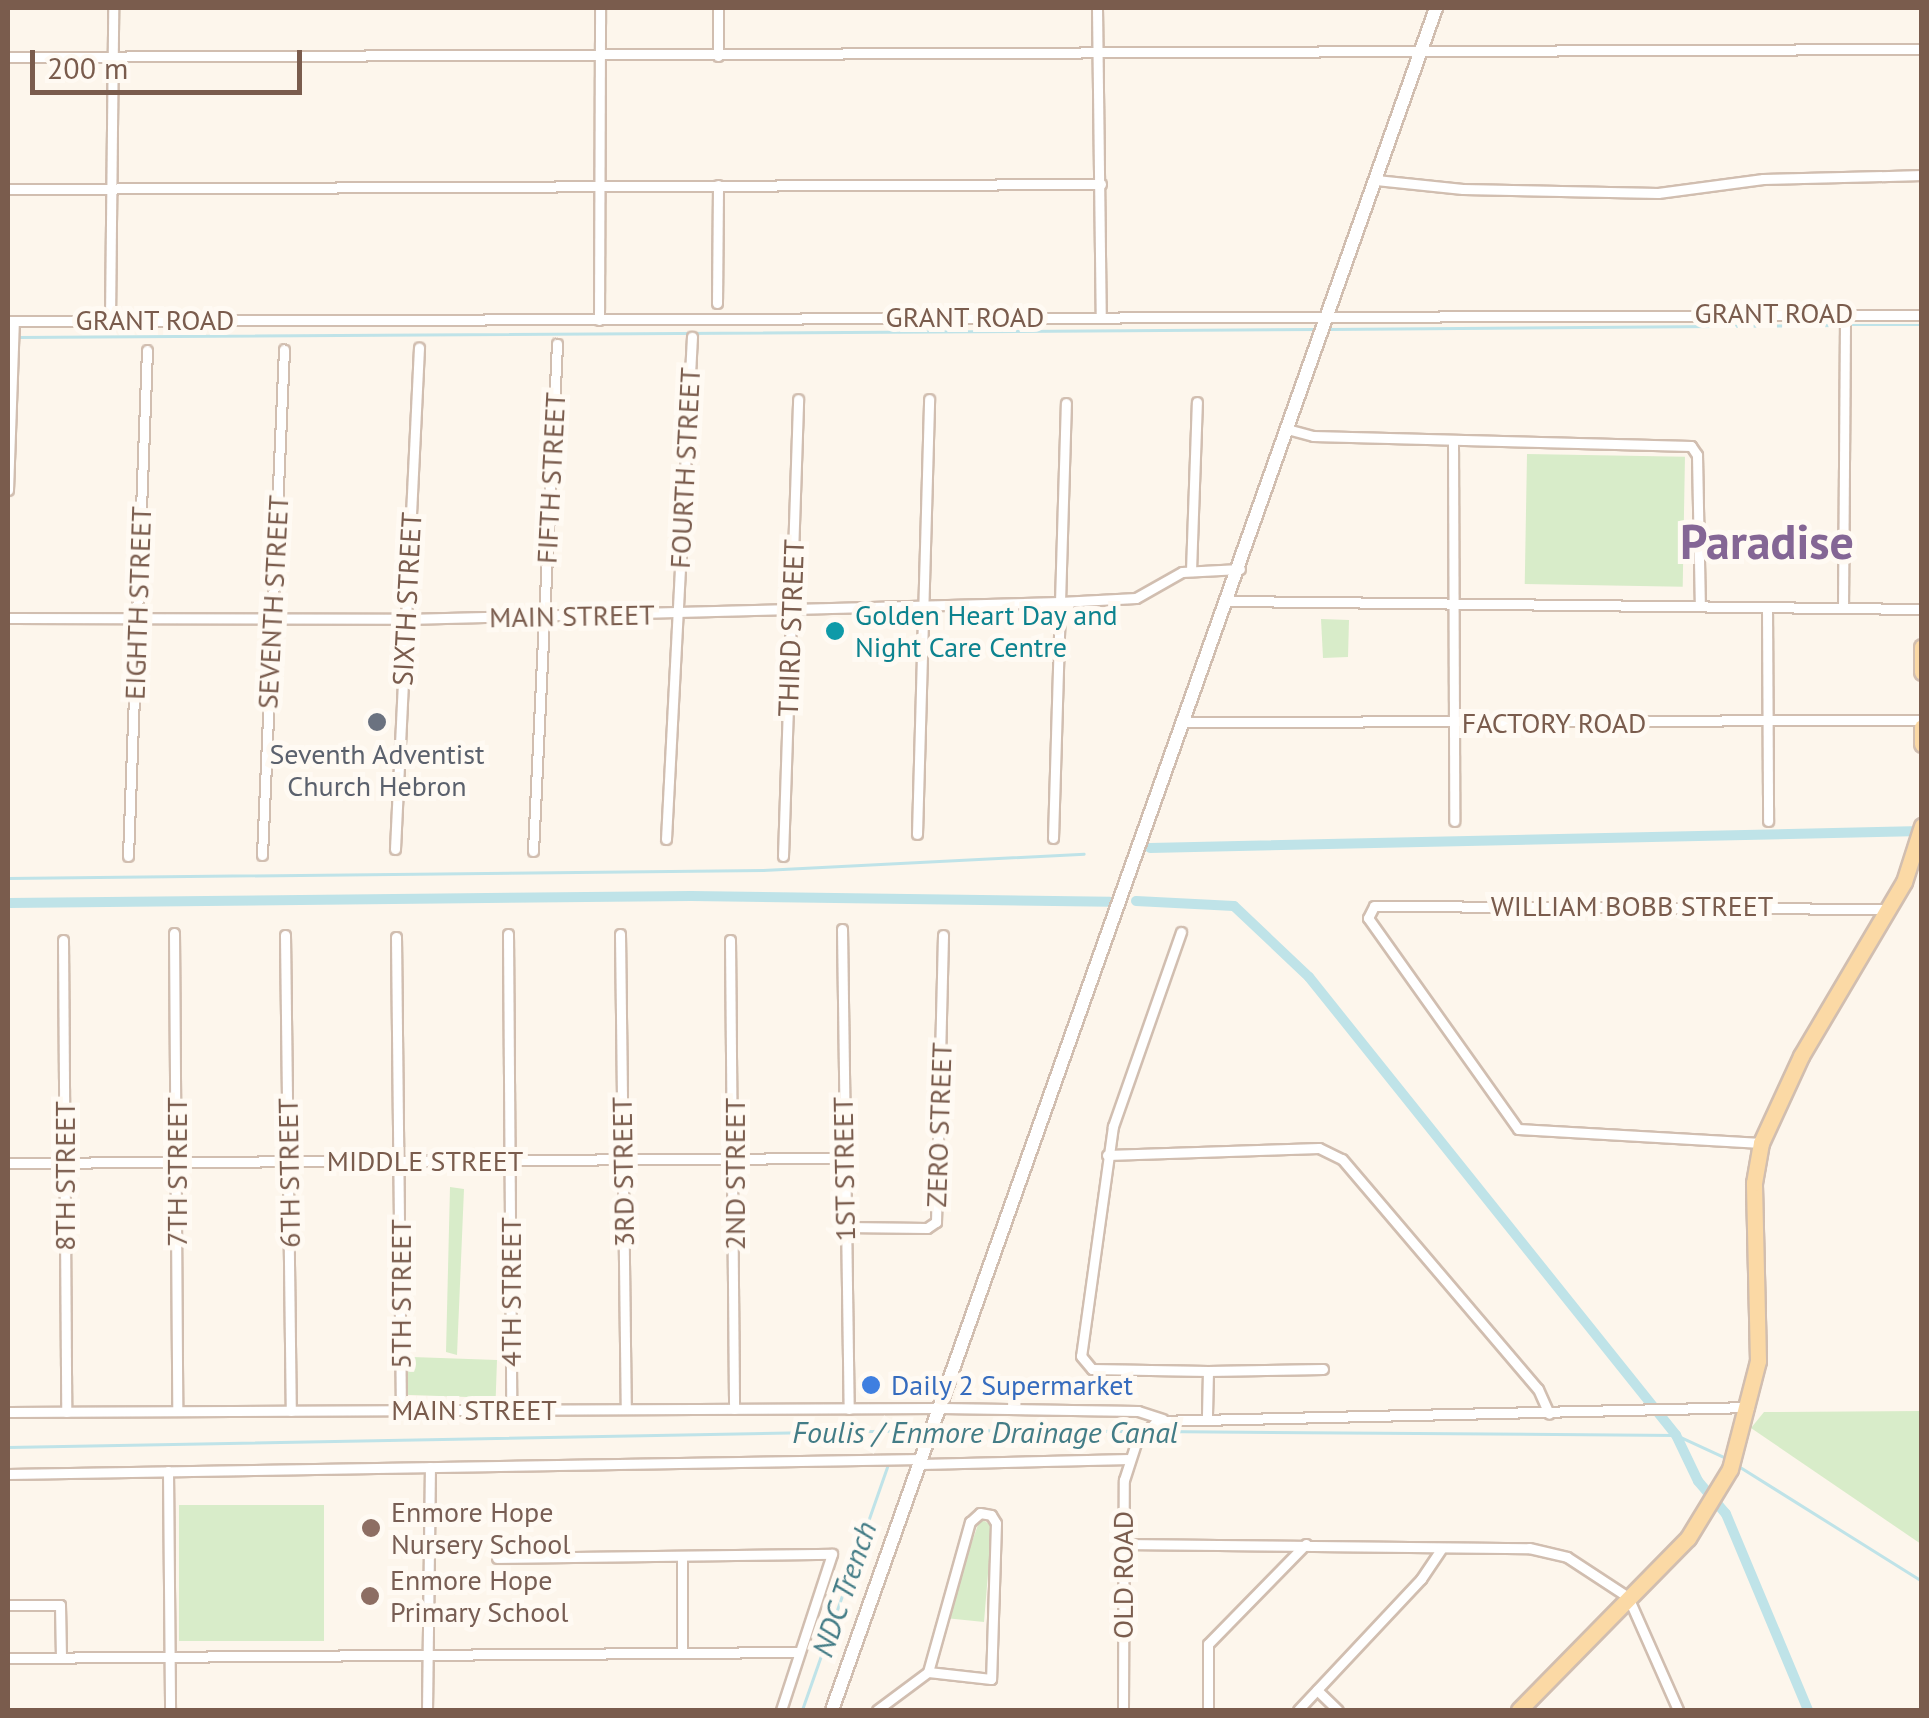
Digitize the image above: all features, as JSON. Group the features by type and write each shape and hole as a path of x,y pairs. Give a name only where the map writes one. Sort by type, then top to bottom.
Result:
{"main road":[{"path":"832,1710 1124,885 1234,599 1240,569 1292,431 1328,315 1436,8"},
{"path":"1922,648 1922,672"},
{"path":"1922,724 1922,744"},
{"path":"1519,1710 1688,1538 1730,1469 1751,1406 1758,1360 1754,1183 1761,1142 1800,1056 1890,908 1920,832"}],"street":[{"path":"110,320 113,8"},
{"path":"599,320 600,8"},
{"path":"718,8 718,56"},
{"path":"1097,8 1100,317"},
{"path":"8,58 1922,49"},
{"path":"1376,180 1463,189 1658,193 1763,179 1922,175"},
{"path":"8,189 705,191 718,185 1101,184"},
{"path":"717,302 718,185"},
{"path":"1843,608 1845,313"},
{"name":"GRANT ROAD","path":"11,321 1922,315"},
{"path":"8,490 11,321"},
{"name":"FOURTH STREET","path":"666,840 692,337"},
{"name":"FIFTH STREET","path":"534,851 557,344"},
{"name":"SIXTH STREET","path":"396,850 419,348"},
{"name":"SEVENTH STREET","path":"262,855 284,349"},
{"name":"EIGHTH STREET","path":"128,856 147,350"},
{"path":"917,834 928,399"},
{"name":"THIRD STREET","path":"783,856 798,400"},
{"path":"1054,838 1066,402"},
{"path":"1197,402 1191,571 1240,569"},
{"path":"1292,431 1313,436 1691,446 1697,455 1700,606"},
{"path":"1453,441 1450,723 1454,821"},
{"name":"MAIN STREET","path":"8,618 406,619 1060,602 1136,598 1191,571"},
{"path":"1234,599 1253,605 1922,609"},
{"path":"1767,607 1768,821"},
{"name":"FACTORY ROAD","path":"1187,722 1922,724"},
{"name":"WILLIAM BOBB STREET","path":"1761,1142 1518,1129 1368,918 1374,906 1890,908"},
{"name":"1ST STREET","path":"842,929 848,1409"},
{"path":"1181,932 1108,1154 1081,1356 1086,1367 1208,1371 1323,1368"},
{"name":"7TH STREET","path":"174,933 177,1411"},
{"name":"4TH STREET","path":"508,934 511,1410"},
{"name":"3RD STREET","path":"620,934 626,1410"},
{"name":"6TH STREET","path":"285,935 291,1411"},
{"name":"ZERO STREET","path":"845,1227 927,1228 941,1208 943,936"},
{"name":"5TH STREET","path":"396,938 401,1410"},
{"name":"8TH STREET","path":"63,940 66,1412"},
{"name":"2ND STREET","path":"730,940 737,1159 734,1409"},
{"path":"1108,1154 1319,1148 1342,1160 1538,1389 1549,1414"},
{"name":"MIDDLE STREET","path":"8,1164 843,1158"},
{"path":"1207,1416 1208,1371"},
{"name":"MAIN STREET","path":"8,1412 848,1409 938,1415 1138,1411 1160,1420 1207,1416 1648,1413 1751,1406"},
{"name":"OLD ROAD","path":"1123,1710 1122,1544 1130,1459 1136,1442 1160,1420"},
{"path":"8,1474 1130,1459"},
{"path":"427,1710 430,1467"},
{"path":"168,1471 170,1710"},
{"path":"877,1710 928,1672 970,1522 980,1512 990,1515 990,1679 928,1672"},
{"path":"1122,1544 1529,1548 1566,1558 1628,1597 1678,1710"},
{"path":"1208,1710 1208,1644 1306,1544"},
{"path":"1298,1710 1442,1548"},
{"path":"497,1558 832,1554 781,1710"},
{"path":"682,1556 682,1650"},
{"path":"8,1606 60,1605 61,1657"},
{"path":"8,1658 799,1652"},
{"path":"1317,1690 1338,1710"}],"green space":[{"path":"1527,454 1685,457 1683,587 1525,584"},
{"path":"1321,619 1349,620 1348,657 1323,658"},
{"path":"450,1187 464,1189 457,1355 446,1352"},
{"path":"405,1357 497,1360 496,1398 404,1395"},
{"path":"1921,1411 1921,1544 1751,1428 1764,1412"},
{"path":"179,1505 324,1505 324,1641 179,1641"},
{"path":"980,1519 992,1525 984,1622 945,1618"}],"waterway":[{"path":"1328,329 1840,325"},
{"path":"1848,325 1922,325"},
{"path":"18,337 1315,329"},
{"path":"1150,848 1922,831"},
{"path":"8,878 763,870 1084,854"},
{"path":"8,903 691,896 1110,902"},
{"path":"1136,901 1234,906 1309,977 1676,1435 1698,1481 1726,1514 1808,1710"},
{"name":"Foulis / Enmore Drainage Canal","path":"8,1447 926,1430"},
{"name":"Foulis / Enmore Drainage Canal","path":"939,1430 1141,1431"},
{"name":"Foulis / Enmore Drainage Canal","path":"1154,1431 1676,1435 1726,1458"},
{"name":"Foulis / Enmore Drainage Canal","path":"1737,1465 1922,1581"},
{"name":"NDC Trench","path":"802,1710 887,1467"}],"place":[{"name":"Golden Heart Day and Night Care Centre","path":"835,631"},
{"name":"Seventh Adventist Church Hebron","path":"377,722"},
{"name":"Daily 2 Supermarket","path":"871,1385"},
{"name":"Enmore Hope Nursery School","path":"371,1528"},
{"name":"Enmore Hope Primary School","path":"370,1596"}],"district":[{"name":"Paradise","path":"1767,542"}]}
